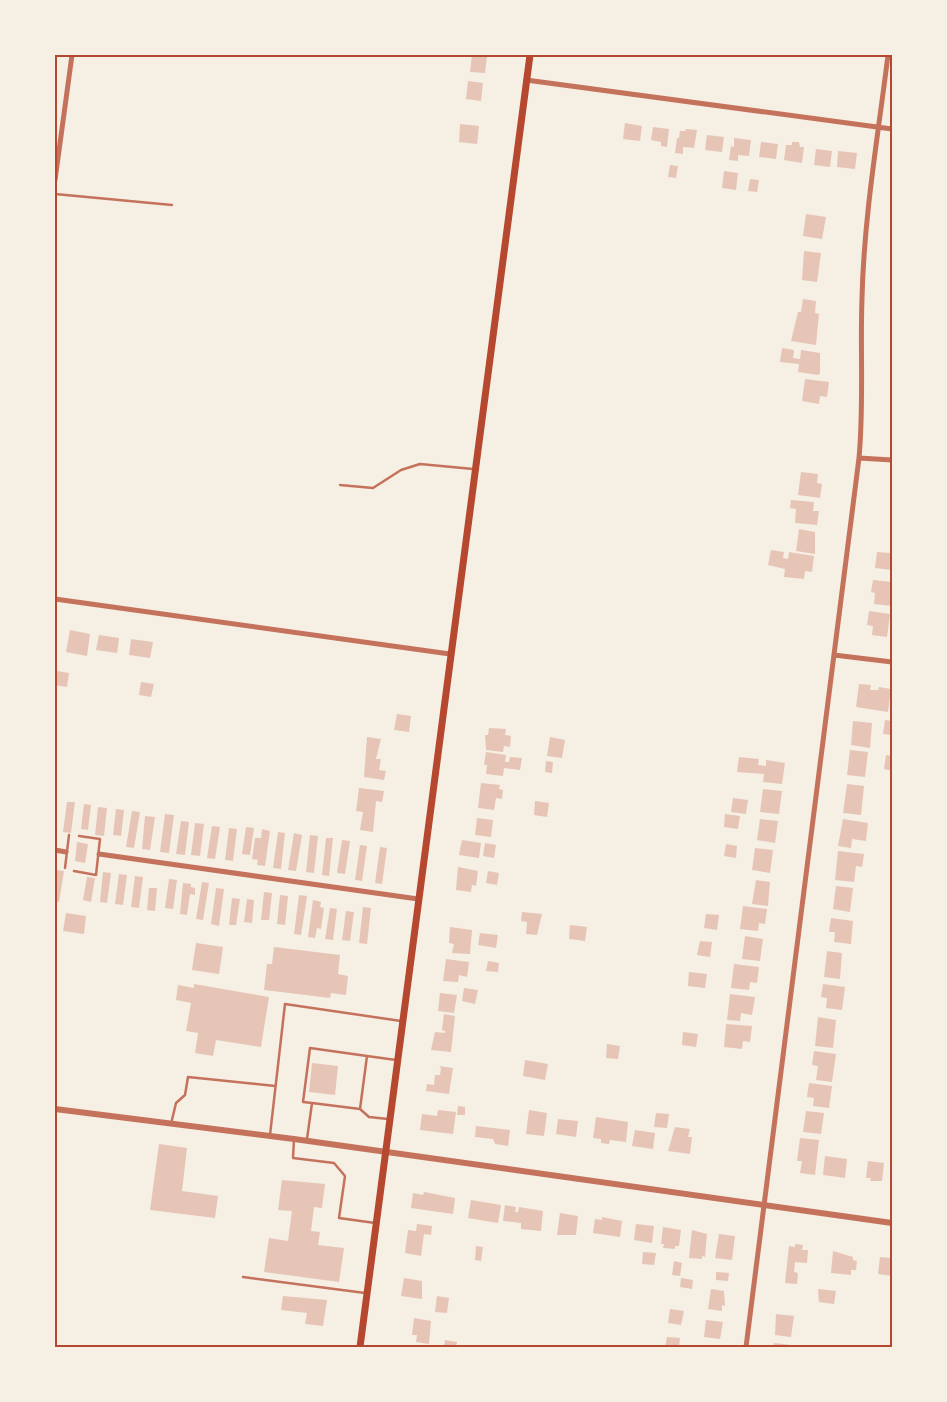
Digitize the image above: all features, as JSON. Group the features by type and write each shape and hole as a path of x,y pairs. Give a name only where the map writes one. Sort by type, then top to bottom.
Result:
{"main road":[{"path":"360,1347 530,55"}],"street":[{"path":"55,180 72,55"},
{"path":"746,1347 859,458 863,420 862,298 864,253 888,55"},
{"path":"526,80 892,129"},
{"path":"859,458 892,460"},
{"path":"55,599 450,654"},
{"path":"834,655 892,662"},
{"path":"55,850 66,852"},
{"path":"99,854 418,899"},
{"path":"55,1109 294,1139 892,1223"}],"lane":[{"path":"55,194 172,205"},
{"path":"340,485 373,488 401,470 420,464 475,469"},
{"path":"65,868 69,835"},
{"path":"74,871 96,875 100,839 79,836"},
{"path":"270,1136 284,1004 403,1021"},
{"path":"389,1119 369,1117 360,1110 303,1102 310,1048 398,1060"},
{"path":"360,1110 367,1056"},
{"path":"171,1124 176,1103 185,1095 188,1077 275,1086"},
{"path":"307,1141 312,1103"},
{"path":"294,1139 293,1158 334,1163 345,1176 339,1218 375,1223"},
{"path":"243,1277 367,1293"}],"building":[{"path":"472,55 487,56 485,73 470,72"},
{"path":"468,81 483,83 481,101 466,99"},
{"path":"625,123 642,126 640,141 623,139"},
{"path":"460,124 479,126 477,144 459,142"},
{"path":"653,127 669,129 667,147 661,146 661,142 651,140"},
{"path":"686,129 697,130 694,148 683,147 683,154 675,153 680,131 685,131"},
{"path":"707,135 724,137 722,152 705,150"},
{"path":"734,138 751,140 749,156 738,155 738,161 729,160 731,146 734,147"},
{"path":"761,142 778,144 776,159 759,157"},
{"path":"792,142 799,142 800,147 804,147 802,163 784,160 786,145 792,145"},
{"path":"816,149 832,151 830,167 814,165"},
{"path":"838,151 857,153 855,169 837,167"},
{"path":"670,165 678,166 676,178 668,177"},
{"path":"724,171 738,173 736,190 722,188"},
{"path":"750,179 759,180 757,192 748,191"},
{"path":"806,214 826,217 822,239 803,236"},
{"path":"804,251 821,253 817,282 802,280"},
{"path":"803,299 816,301 815,313 819,314 816,345 791,341 798,312 801,312"},
{"path":"782,348 794,350 793,358 800,359 801,350 820,353 820,373 818,375 798,372 799,364 780,362"},
{"path":"805,379 829,382 827,397 820,396 819,404 802,401"},
{"path":"801,472 818,474 817,483 822,484 820,498 798,495"},
{"path":"791,500 814,502 813,511 819,511 817,525 795,523 796,509 790,508"},
{"path":"799,529 815,532 815,554 796,551"},
{"path":"891,547 892,570 875,568 877,552 890,553"},
{"path":"771,550 784,552 783,558 788,559 789,552 814,556 812,572 805,571 804,579 784,577 785,569 768,565"},
{"path":"873,580 892,582 892,606 874,604 875,593 871,592"},
{"path":"869,611 890,614 887,637 872,635 873,626 867,625"},
{"path":"70,630 90,634 87,656 66,652"},
{"path":"99,635 119,638 117,653 96,650"},
{"path":"131,639 153,642 150,658 129,655"},
{"path":"57,671 69,673 67,687 55,685"},
{"path":"141,682 154,684 151,697 139,695"},
{"path":"859,684 871,685 870,690 878,690 879,687 891,689 888,712 856,707"},
{"path":"397,714 411,716 409,732 394,730"},
{"path":"885,720 892,721 892,735 883,734"},
{"path":"853,721 872,723 870,748 851,745"},
{"path":"489,728 506,729 505,735 511,736 510,747 504,746 503,752 486,750 485,735 488,735"},
{"path":"367,737 381,739 376,759 381,759 379,770 386,771 384,780 364,777"},
{"path":"550,737 565,740 562,758 547,756"},
{"path":"850,750 868,752 865,777 847,775"},
{"path":"486,752 506,755 505,762 509,762 510,757 522,758 520,770 504,768 503,776 486,774 487,765 484,765"},
{"path":"886,755 892,756 892,771 884,769"},
{"path":"739,757 759,759 758,765 766,766 766,760 785,763 782,784 763,782 764,774 737,772"},
{"path":"546,761 553,762 552,773 545,772"},
{"path":"481,783 500,785 499,789 503,790 502,799 496,798 494,810 478,808"},
{"path":"847,784 864,786 861,815 843,813"},
{"path":"359,788 384,791 382,802 376,801 373,832 360,830 363,812 356,811"},
{"path":"763,789 782,791 779,814 760,812"},
{"path":"733,798 748,800 746,814 731,812"},
{"path":"535,801 549,803 547,817 534,815"},
{"path":"67,802 75,802 71,833 63,832"},
{"path":"84,804 91,805 88,830 81,829"},
{"path":"98,807 107,808 104,836 95,835"},
{"path":"116,809 124,810 121,836 113,835"},
{"path":"132,811 140,812 134,848 126,847"},
{"path":"165,814 174,815 169,853 160,852"},
{"path":"725,814 740,816 738,829 724,827"},
{"path":"145,816 155,817 150,850 142,849"},
{"path":"477,818 493,820 491,837 475,835"},
{"path":"760,819 778,821 775,843 757,840"},
{"path":"843,819 868,823 866,841 852,839 851,848 838,846"},
{"path":"181,821 189,822 185,855 176,854"},
{"path":"195,823 204,824 200,856 191,855"},
{"path":"212,826 220,827 215,859 207,858"},
{"path":"246,827 254,828 250,855 242,854"},
{"path":"229,828 237,829 233,861 225,860"},
{"path":"262,829 270,831 265,866 257,865 258,860 252,859 255,838 261,838"},
{"path":"278,832 285,833 281,869 273,868"},
{"path":"294,833 302,835 296,871 288,870"},
{"path":"310,835 318,836 314,873 306,872"},
{"path":"326,838 333,838 329,876 322,875"},
{"path":"342,840 350,841 345,874 337,873"},
{"path":"462,840 481,843 479,858 459,855"},
{"path":"77,842 88,844 85,863 75,861"},
{"path":"485,843 496,845 494,858 483,856"},
{"path":"726,844 737,846 736,858 724,856"},
{"path":"360,845 367,846 362,881 355,880"},
{"path":"380,847 387,848 382,884 375,883"},
{"path":"755,848 773,850 770,873 752,870"},
{"path":"838,851 864,854 862,867 856,866 854,882 835,880"},
{"path":"458,867 478,871 476,886 472,885 471,892 456,890"},
{"path":"57,870 64,871 59,902 55,901"},
{"path":"488,871 499,873 497,885 486,883"},
{"path":"103,872 111,873 107,903 100,902"},
{"path":"119,874 127,875 123,905 115,904"},
{"path":"135,876 143,877 139,908 131,907"},
{"path":"87,877 95,878 91,902 83,900"},
{"path":"169,879 177,880 173,909 165,908"},
{"path":"756,880 770,882 768,906 752,904"},
{"path":"202,882 209,883 203,920 196,919"},
{"path":"183,883 191,884 191,887 195,888 195,895 190,894 187,915 180,914"},
{"path":"836,886 853,888 850,912 833,909"},
{"path":"149,888 157,888 155,911 147,910"},
{"path":"216,888 224,889 219,926 211,924"},
{"path":"264,892 272,893 269,920 261,920"},
{"path":"280,895 288,896 285,925 277,924"},
{"path":"299,895 307,896 301,935 294,934"},
{"path":"232,898 240,899 236,925 229,925"},
{"path":"247,899 254,900 252,923 244,922"},
{"path":"313,900 321,902 320,907 324,908 321,929 317,928 315,938 308,937"},
{"path":"743,906 767,909 765,924 759,923 758,931 740,929"},
{"path":"363,907 371,908 367,944 359,943"},
{"path":"330,908 337,909 333,940 325,939"},
{"path":"346,911 354,912 350,941 342,940"},
{"path":"522,912 542,914 537,935 526,934 527,922 521,921"},
{"path":"66,913 86,916 84,934 63,931"},
{"path":"706,914 719,915 717,930 704,928"},
{"path":"831,918 853,921 851,944 834,942 835,932 829,932"},
{"path":"570,925 587,927 585,941 569,939"},
{"path":"450,927 472,930 470,954 452,953 454,944 449,943"},
{"path":"480,933 498,935 496,948 478,945"},
{"path":"745,936 763,939 760,961 742,959"},
{"path":"700,941 712,942 710,957 697,955"},
{"path":"196,943 223,947 219,974 192,970"},
{"path":"274,947 340,955 338,974 348,976 346,995 331,993 330,998 264,990 267,964 272,964"},
{"path":"827,951 842,953 840,979 824,977"},
{"path":"446,959 469,962 467,977 459,975 458,982 443,981"},
{"path":"488,961 499,963 498,972 486,971"},
{"path":"734,964 759,967 757,983 750,982 749,990 731,988"},
{"path":"689,972 707,974 705,988 688,986"},
{"path":"194,984 269,997 261,1047 216,1040 213,1056 195,1053 198,1033 186,1031 191,1003 176,1000 178,985 194,988"},
{"path":"823,984 845,987 842,1010 826,1008 827,998 821,997"},
{"path":"464,988 478,990 475,1004 462,1001"},
{"path":"440,993 457,995 454,1013 438,1011"},
{"path":"730,994 755,997 752,1015 741,1013 740,1021 727,1020"},
{"path":"444,1014 455,1016 451,1052 431,1050 435,1032 445,1033 442,1030"},
{"path":"818,1017 836,1020 833,1048 815,1046"},
{"path":"726,1024 752,1026 750,1042 743,1041 742,1049 724,1047"},
{"path":"683,1032 698,1034 696,1047 682,1045"},
{"path":"607,1044 620,1046 618,1059 606,1058"},
{"path":"814,1051 836,1054 832,1082 816,1080 818,1066 812,1065"},
{"path":"525,1060 548,1064 545,1080 523,1076"},
{"path":"312,1063 338,1066 335,1095 309,1092"},
{"path":"439,1066 453,1068 449,1094 426,1091 427,1084 434,1085 435,1075 440,1075 441,1068"},
{"path":"809,1083 832,1086 829,1108 813,1106 814,1098 807,1097"},
{"path":"458,1106 465,1107 465,1115 457,1115"},
{"path":"438,1110 456,1112 453,1134 420,1130 422,1114 437,1116"},
{"path":"529,1110 547,1113 544,1136 526,1134"},
{"path":"806,1111 824,1113 821,1134 803,1132"},
{"path":"656,1113 669,1114 667,1128 654,1127"},
{"path":"596,1117 628,1122 626,1142 610,1140 609,1144 601,1143 601,1139 593,1138"},
{"path":"558,1119 578,1121 576,1137 556,1134"},
{"path":"476,1126 510,1130 508,1146 495,1144 493,1139 475,1137"},
{"path":"675,1127 690,1129 688,1137 692,1137 690,1154 668,1151"},
{"path":"635,1130 655,1133 653,1149 632,1146"},
{"path":"800,1138 819,1140 815,1175 800,1173 802,1161 797,1161"},
{"path":"159,1144 187,1148 182,1191 218,1196 215,1218 150,1210"},
{"path":"825,1156 847,1159 845,1178 823,1175"},
{"path":"868,1161 884,1163 882,1181 870,1181 871,1178 866,1178"},
{"path":"282,1180 325,1184 322,1208 314,1207 311,1231 320,1232 318,1245 344,1248 339,1282 264,1272 269,1238 288,1241 292,1211 278,1210"},
{"path":"424,1192 455,1198 453,1214 411,1208 413,1193 423,1195"},
{"path":"471,1200 501,1205 498,1223 468,1218"},
{"path":"505,1205 516,1207 515,1212 518,1212 519,1207 543,1211 541,1231 521,1229 521,1223 503,1221"},
{"path":"560,1213 578,1216 576,1235 557,1235"},
{"path":"602,1217 622,1221 620,1237 593,1233 595,1219 602,1220"},
{"path":"417,1224 432,1226 431,1235 424,1234 421,1256 405,1253 408,1230 416,1231"},
{"path":"636,1224 654,1226 652,1243 634,1240"},
{"path":"663,1227 681,1230 679,1246 675,1246 675,1249 663,1248 664,1244 661,1244"},
{"path":"692,1230 707,1234 705,1257 702,1256 702,1259 689,1258"},
{"path":"719,1234 735,1236 732,1260 715,1258"},
{"path":"795,1244 803,1245 802,1250 808,1250 807,1263 795,1262 794,1272 798,1273 797,1284 785,1283 789,1246 795,1247"},
{"path":"476,1246 483,1247 481,1261 475,1260"},
{"path":"833,1251 853,1257 853,1260 857,1261 856,1270 851,1270 851,1275 831,1273"},
{"path":"643,1252 656,1253 654,1265 642,1264"},
{"path":"880,1257 892,1258 892,1276 878,1274"},
{"path":"674,1261 682,1263 680,1276 672,1275"},
{"path":"716,1272 729,1273 728,1281 716,1280"},
{"path":"404,1278 422,1281 422,1299 401,1296"},
{"path":"681,1278 693,1280 692,1289 680,1287"},
{"path":"711,1289 724,1291 725,1306 722,1305 722,1311 708,1309"},
{"path":"818,1289 836,1291 834,1304 819,1302"},
{"path":"283,1296 327,1300 323,1326 305,1324 307,1313 281,1310"},
{"path":"437,1296 449,1298 447,1313 435,1312"},
{"path":"670,1309 684,1311 681,1325 668,1323"},
{"path":"776,1314 794,1316 791,1337 775,1335"},
{"path":"414,1318 431,1321 429,1344 416,1342 417,1335 412,1335"},
{"path":"706,1320 723,1322 720,1339 704,1337"},
{"path":"667,1337 680,1338 679,1347 665,1347"},
{"path":"445,1340 457,1342 456,1347 444,1347"},
{"path":"774,1343 800,1346 800,1347 773,1347"}]}
